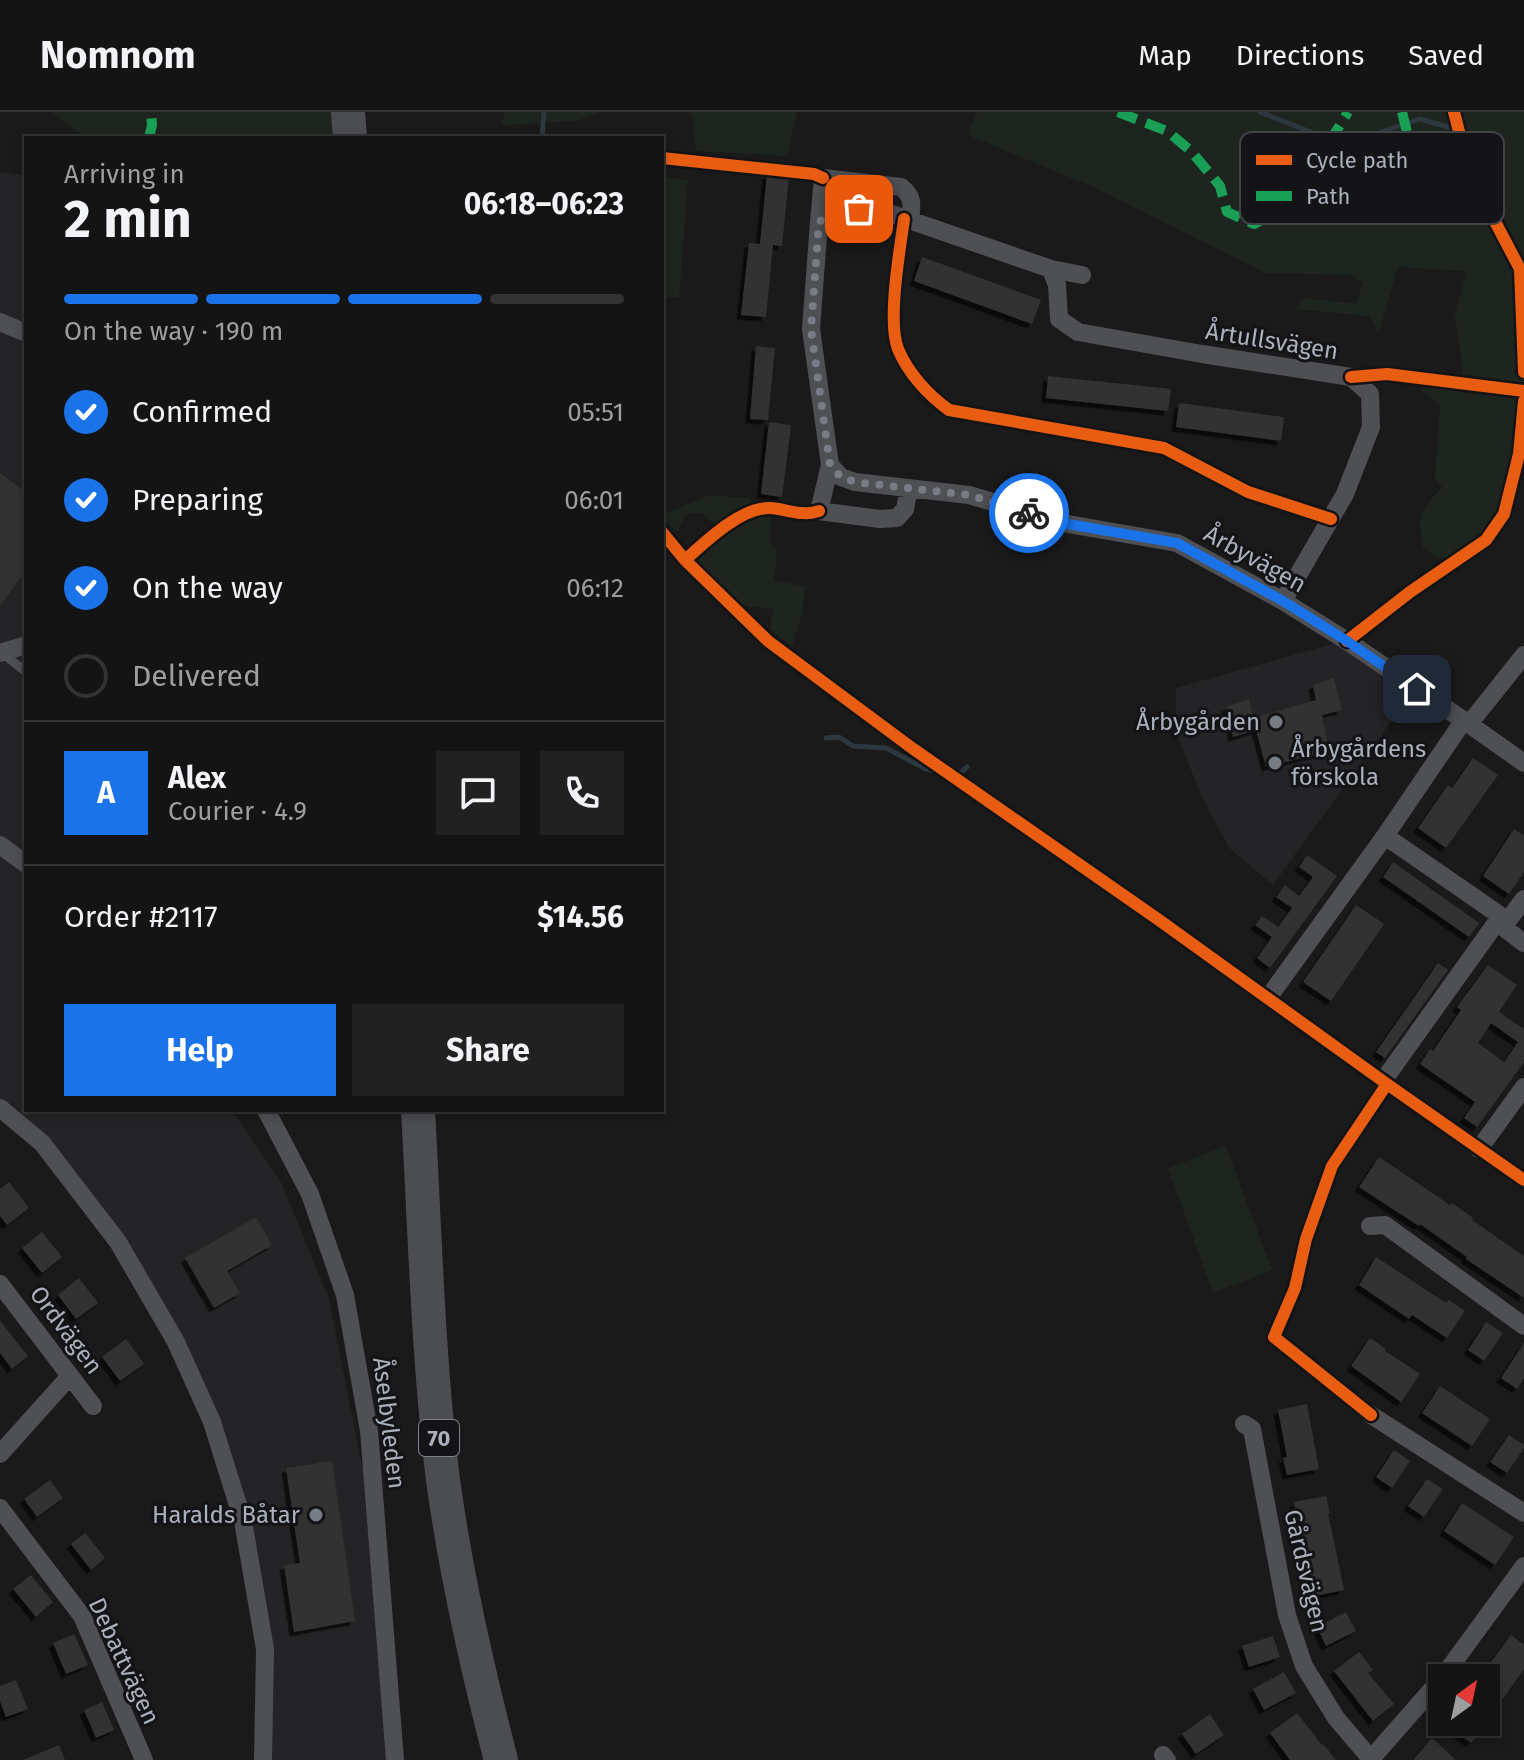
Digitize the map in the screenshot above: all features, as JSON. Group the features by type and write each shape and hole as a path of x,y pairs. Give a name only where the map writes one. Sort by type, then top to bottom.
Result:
{"highway":[{"path":"348,112 350,136"},
{"path":"367,112 369,136"},
{"name":"70","path":"400,1112 414,1376 425,1481 451,1635 482,1760"},
{"name":"70","path":"418,1112 434,1392 444,1482 469,1628 501,1760"}],"street":[{"path":"909,488 905,509 897,518 880,519 819,511 830,465 811,329 823,178 901,187 909,193 912,205 910,220"},
{"path":"819,222 838,207 880,210 1051,269 1082,275"},
{"name":"Årtullsvägen","path":"1051,269 1057,285 1059,319 1078,332 1351,377 1370,394 1371,427 1345,494 1283,601"},
{"path":"0,322 24,332"},
{"name":"Årbyvägen","path":"830,465 841,477 855,482 969,495 1068,524 1177,543 1283,601 1347,641 1524,763"},
{"path":"0,652 24,646"},
{"path":"1268,998 1466,722 1524,655"},
{"path":"1385,836 1502,922 1524,943"},
{"path":"0,845 24,863"},
{"path":"1383,1081 1502,922 1524,899"},
{"path":"1479,1149 1524,1087"},
{"path":"0,1108 42,1143 118,1242 176,1342 212,1422 243,1521 265,1649 263,1760"},
{"name":"Åselbyleden","path":"267,1112 310,1194 345,1295 369,1431 395,1760"},
{"path":"1370,1226 1385,1225 1524,1326"},
{"name":"Ordvägen","path":"0,1284 93,1406"},
{"path":"0,1454 70,1376"},
{"path":"1371,1415 1524,1513"},
{"name":"Gårdsvägen","path":"1244,1424 1252,1429 1287,1615 1304,1666 1336,1718 1371,1760"},
{"name":"Debattvägen","path":"0,1508 82,1616 144,1760"},
{"path":"1454,1664 1517,1592 1524,1566"},
{"path":"1371,1760 1428,1694"}],"lane":[{"path":"0,652 24,670"}],"shaded area":[{"path":"50,112 333,112 334,136 83,136"},
{"path":"505,112 602,112 576,121 501,125"},
{"path":"688,112 797,112 787,156 696,151 692,114"},
{"path":"977,112 1524,112 1524,458 1502,530 1460,555 1441,559 1423,549 1420,521 1428,502 1442,487 1435,479 1440,405 1420,389 1464,382 1455,314 1466,271 1398,267 1379,332 1368,316 1295,309 1304,298 1356,304 1363,283 1351,275 1266,273 1091,186 968,135"},
{"path":"0,172 24,175 24,1112 233,1112 281,1182 329,1299 370,1506 390,1760 263,1760 265,1649 212,1422 118,1242 0,1108"},
{"path":"664,178 688,180 679,298 664,297"},
{"path":"710,495 748,498 756,505 737,512 717,525 701,513 686,514 677,532 664,520 664,514"},
{"path":"758,516 771,517 770,543 777,551 774,581 805,586 803,611 792,646 770,630 773,609 740,605 698,562 710,545"},
{"name":"Årbygårdens förskola","path":"1339,642 1411,694 1273,885 1229,848 1201,795 1176,732 1176,688"},
{"path":"1226,1146 1272,1270 1213,1293 1168,1168"}],"building":[{"path":"767,174 789,176 782,246 773,245 766,317 741,315 749,243 760,244"},
{"path":"922,257 1041,300 1032,324 914,281"},
{"path":"756,346 775,348 768,420 750,419"},
{"path":"1048,376 1171,389 1168,411 1046,398"},
{"path":"1179,403 1284,417 1281,441 1176,427"},
{"path":"769,422 791,425 782,497 761,494"},
{"path":"0,473 24,491 24,573 0,606"},
{"name":"Årbygården","path":"1334,678 1342,710 1322,715 1329,751 1266,767 1256,730 1233,737 1226,707 1249,699 1253,718 1316,700 1313,685"},
{"path":"1473,758 1498,775 1446,848 1418,828 1448,785 1452,788"},
{"path":"1514,829 1524,836 1524,872 1509,894 1483,876"},
{"path":"1307,855 1337,876 1270,968 1257,958 1272,937 1255,925 1262,916 1278,927 1292,908 1276,897 1285,885 1299,896 1313,877 1299,867"},
{"path":"1393,862 1479,923 1469,937 1383,877"},
{"path":"1356,905 1384,924 1331,1001 1303,982"},
{"path":"1438,963 1448,970 1385,1058 1376,1052"},
{"path":"1488,965 1517,985 1499,1012 1524,1029 1524,1062 1477,1127 1464,1118 1475,1102 1420,1064 1430,1049 1433,1051 1461,1010 1457,1007","holes":["1491,1023 1518,1042 1504,1062 1478,1043"]},
{"path":"1379,1157 1450,1205 1452,1203 1524,1256 1524,1298 1420,1224 1359,1187"},
{"path":"9,1182 29,1208 7,1225 0,1216 0,1189"},
{"path":"256,1217 272,1245 227,1271 240,1293 214,1308 185,1258"},
{"path":"42,1232 62,1257 42,1273 22,1248"},
{"path":"1376,1257 1446,1303 1449,1300 1465,1311 1447,1338 1412,1315 1409,1319 1359,1285"},
{"path":"79,1278 98,1303 76,1319 58,1295"},
{"path":"0,1321 28,1356 12,1369 0,1353"},
{"path":"1486,1322 1503,1333 1484,1361 1468,1350"},
{"path":"1370,1338 1420,1374 1401,1402 1351,1366"},
{"path":"126,1339 144,1364 120,1381 102,1357"},
{"path":"1524,1343 1524,1378 1517,1389 1501,1378"},
{"path":"1440,1386 1490,1419 1472,1446 1422,1413"},
{"path":"1307,1404 1319,1469 1287,1475 1283,1458 1287,1457 1278,1410"},
{"path":"1509,1435 1524,1448 1507,1473 1490,1462"},
{"path":"1394,1450 1410,1461 1392,1488 1376,1477"},
{"name":"Haralds Båtar","path":"332,1461 355,1621 294,1632 284,1565 300,1563 286,1468"},
{"path":"1427,1479 1443,1489 1424,1517 1408,1506"},
{"path":"50,1480 63,1498 37,1517 24,1499"},
{"path":"1326,1496 1344,1590 1310,1597 1297,1538 1301,1537 1294,1502"},
{"path":"1462,1503 1514,1537 1495,1565 1444,1531"},
{"path":"85,1533 105,1558 91,1570 71,1544"},
{"path":"31,1575 53,1602 36,1617 13,1589"},
{"path":"1346,1612 1356,1631 1326,1646 1317,1627"},
{"path":"74,1634 88,1665 66,1674 53,1643"},
{"path":"1511,1635 1524,1645 1524,1669 1500,1703 1500,1664 1489,1664"},
{"path":"1273,1636 1280,1657 1249,1667 1242,1646"},
{"path":"1359,1652 1373,1670 1368,1673 1394,1704 1373,1721 1334,1671"},
{"path":"1284,1672 1296,1693 1264,1710 1253,1689"},
{"path":"16,1680 28,1709 6,1717 0,1701 0,1686"},
{"path":"102,1702 114,1730 96,1738 84,1710"},
{"path":"1297,1713 1336,1760 1290,1760 1270,1733"},
{"path":"1210,1714 1224,1735 1196,1754 1182,1734"},
{"path":"1461,1736 1476,1736 1471,1743"},
{"path":"1432,1738 1456,1760 1413,1760"},
{"path":"59,1745 65,1760 23,1760"}],"waterway":[{"path":"542,136 544,112"},
{"path":"1260,112 1310,132"},
{"path":"1382,132 1420,119 1448,127"},
{"path":"826,738 839,737 853,746 886,748 952,780 967,767"}],"marked path":[{"path":"149,136 151,112"},
{"path":"1118,112 1167,131 1191,151 1220,186 1227,212 1240,218"},
{"path":"1336,132 1348,112"},
{"path":"1402,112 1407,132"}],"cycle path":[{"path":"1454,112 1459,132"},
{"path":"664,158 814,174 823,178"},
{"path":"904,219 895,285 895,337 902,358 913,375 949,410 1164,448 1248,492 1331,519"},
{"path":"1496,224 1520,269 1524,372"},
{"path":"1351,377 1387,374 1524,391"},
{"path":"1347,641 1410,592 1486,540 1504,514 1519,454 1524,401"},
{"path":"685,560 724,527 747,513 770,508 801,513 819,511"},
{"path":"664,534 685,560 768,641 912,748 1524,1180"},
{"path":"1371,1415 1274,1337 1295,1288 1306,1239 1332,1166 1387,1084"}],"way so far":[{"path":"859,209 838,207 819,222 811,329 830,465 841,477 855,482 969,495 1029,513"}],"place":[{"name":"Årbygården","path":"1276,722"},
{"name":"Årbygårdens förskola","path":"1275,763"},
{"name":"Haralds Båtar","path":"316,1515"}],"route":[{"path":"1029,513 1068,524 1177,543 1283,601 1417,689"}]}
